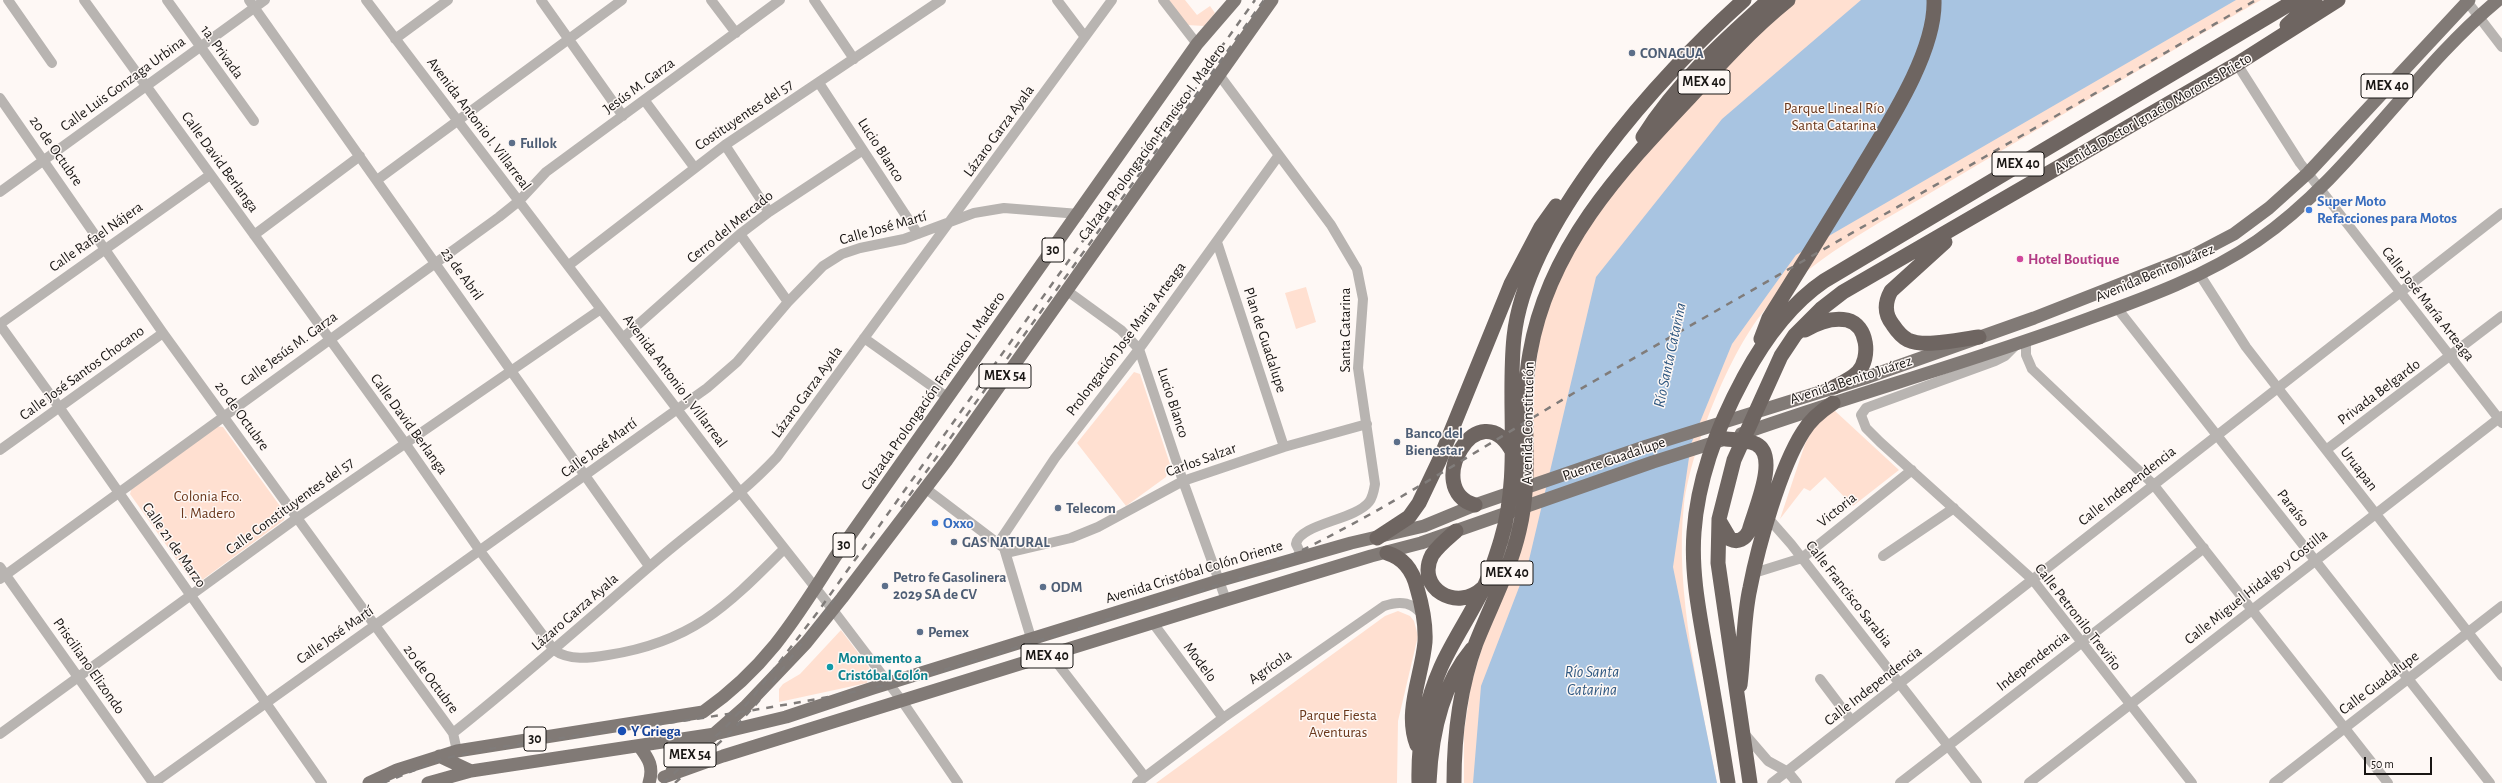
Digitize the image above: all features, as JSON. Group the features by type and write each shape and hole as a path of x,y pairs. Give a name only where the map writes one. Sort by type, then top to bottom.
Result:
{"highway":[{"name":"Avenida Constitución","path":"1419,783 1420,750 1424,720 1437,678 1450,649 1484,588 1504,529 1513,453 1514,338 1521,301 1534,265 1548,237 1588,175 1660,85 1707,34 1744,0"},
{"path":"1625,168 1670,98 1744,22 1769,0"},
{"name":"Avenida Constitución","path":"1454,783 1457,721 1476,643 1509,567 1520,527 1528,467 1526,384 1529,357 1543,300 1573,236 1625,168 1745,39 1788,0"},
{"path":"1759,350 1769,318 1887,126 1914,73 1927,45 1934,0"},
{"name":"Avenida Doctor Ignacio Morones Prieto","path":"1728,783 1696,589 1694,532 1703,478 1713,444 1738,388 1759,350 1792,308 1808,292 1824,281 2296,0"},
{"path":"2269,44 2315,0"},
{"name":"Avenida Doctor Ignacio Morones Prieto","path":"1750,783 1740,727 1718,563 1719,519 1734,460 1781,356 1795,335 1821,309 1844,292 1965,224 2237,64 2338,0"},
{"path":"1377,538 1409,517 1419,503 1439,461 1511,284 1530,246 1559,201 1588,175"},
{"path":"1965,224 1891,291 1887,299 1887,315 1900,335 1908,340 1930,343 1979,337"},
{"path":"1795,335 1812,326 1834,319 1847,320 1857,326 1866,345 1865,360 1857,373 1834,387"},
{"path":"1738,706 1746,611 1754,573 1769,519 1792,452 1803,432 1815,417 1833,403"},
{"path":"1480,504 1461,498 1454,486 1454,464 1460,450 1476,434 1488,431 1503,436 1513,453"},
{"path":"1719,519 1730,539 1737,541 1744,538 1749,531 1768,466 1766,454 1760,447 1749,442 1726,439"},
{"path":"1456,531 1433,554 1429,565 1432,583 1444,596 1456,599 1473,596 1484,588"},
{"path":"1387,553 1398,558 1412,573 1424,618 1425,643 1412,717 1415,738 1420,750"},
{"path":"1429,783 1432,751 1441,708 1456,668 1476,643"}],"main road":[{"name":"Calzada Prolongación Francisco I. Madero","path":"457,751 703,712 748,677 774,648 947,397 1197,44 1235,0"},
{"name":"Calzada Prolongación Francisco I. Madero","path":"715,734 775,675 833,610 925,488 1220,76 1272,0"},
{"name":"Avenida Benito Juárez","path":"1783,419 2021,344 2200,275 2258,240 2319,188 2451,44 2498,0"},
{"name":"Avenida Benito Juárez","path":"1790,401 2034,318 2192,256 2234,234 2269,208 2308,173 2467,1"},
{"path":"2021,344 2034,318"},
{"name":"Puente Guadalupe","path":"1480,504 1648,446 1790,401"},
{"name":"Puente Guadalupe","path":"1456,531 1783,419"},
{"name":"Avenida Cristóbal Colón Oriente","path":"715,734 786,717 1031,638 1302,556 1424,526 1480,504"},
{"name":"MEX 40","path":"661,780 708,762 902,701 1226,600 1387,553 1456,531"},
{"name":"30","path":"428,783 471,771 715,734"},
{"name":"MEX 54","path":"661,780 715,734"},
{"path":"639,746 650,761 652,768 649,783"},
{"name":"30","path":"369,783 397,770 457,751"},
{"path":"439,756 471,771"}],"street":[{"path":"8,0 52,63"},
{"name":"Calle David Berlanga","path":"84,0 405,443 480,551 554,650"},
{"name":"1a. Privada","path":"167,0 254,121"},
{"name":"Calle Luis Gonzaga Urbina","path":"0,192 200,46 252,4 265,0"},
{"name":"Avenida Antonio I. Villarreal","path":"366,0 456,120 624,337 740,492 816,588 902,701 958,783"},
{"path":"395,39 448,0"},
{"path":"541,0 624,116"},
{"path":"377,180 456,120 622,0"},
{"path":"711,0 736,33"},
{"name":"Jesús M. Garza","path":"519,201 546,172 645,101 780,0"},
{"path":"814,0 854,59"},
{"name":"Costituyentes del 57","path":"569,265 694,167 942,0"},
{"path":"1057,0 1085,37"},
{"name":"Lázaro Garza Ayala","path":"453,733 554,650 649,566 740,492 769,466 788,444 1112,0"},
{"path":"1163,0 1197,44"},
{"path":"2467,1 2502,47"},
{"name":"23 de Abril","path":"252,4 649,566"},
{"name":"Calle José María Arteaga","path":"2237,64 2284,140 2319,188 2449,357 2501,419"},
{"name":"Santa Catarina","path":"1220,76 1331,225 1357,269 1363,299 1358,368 1375,484 1370,501 1349,515 1302,534 1296,544 1302,556"},
{"name":"Lucio Blanco","path":"819,83 918,234"},
{"name":"20 de Octubre","path":"0,98 163,333 453,733 457,751"},
{"path":"645,101 694,167"},
{"path":"725,145 769,212"},
{"name":"Cerro del Mercado","path":"624,337 740,234 769,212 863,150"},
{"name":"Prolongación Jose Maria Arteaga","path":"999,542 1055,458 1139,349 1279,155"},
{"path":"254,234 360,156"},
{"name":"Calle Rafael Nájera","path":"0,325 210,175"},
{"name":"Calle Jesús M. Garza","path":"2,574 435,264 519,201"},
{"name":"Calle José Martí","path":"153,783 480,551 678,409 727,372 788,302 823,266 842,254 860,248 918,234 974,213 1004,208 1078,214"},
{"name":"Calle Independencia","path":"1772,783 1788,772 1851,720 2033,580 2399,291 2502,213"},
{"path":"740,234 788,302"},
{"name":"Plan de Guadalupe","path":"1217,242 1284,447"},
{"name":"Uruapan","path":"2200,275 2246,347 2467,633 2502,676"},
{"name":"Lucio Blanco","path":"1066,290 1122,330 1139,349 1183,481 1226,600"},
{"name":"Calle Constituyentes del 57","path":"0,734 297,518 601,308"},
{"name":"Paraíso","path":"2117,308 2490,783"},
{"name":"Privada Belgardo","path":"2326,450 2502,316"},
{"name":"Calle 21 de Marzo","path":"0,325 60,407 322,783"},
{"name":"Calle José Santos Chocano","path":"0,450 163,333"},
{"path":"864,338 947,397"},
{"path":"2021,344 2029,362 2039,377 2153,484 2388,783"},
{"name":"Calle Petronilo Treviño","path":"2021,344 2005,356 1995,361 1866,408 1861,415 1866,428 2033,580 2129,705 2192,783"},
{"name":"Calle Miguel Hidalgo y Costilla","path":"2029,783 2501,419"},
{"name":"Carlos Salzar","path":"1007,553 1072,538 1098,527 1183,481 1284,447 1367,424"},
{"name":"Victoria","path":"1754,573 1802,558 1912,470"},
{"path":"925,488 999,542 1007,553 1031,638"},
{"path":"1883,556 1954,508"},
{"name":"Calle Francisco Sarabia","path":"1769,519 1802,558 1977,783"},
{"name":"Independencia","path":"1900,783 2204,548"},
{"path":"554,650 561,655 573,657 594,657 624,652 659,643 691,630 720,610 744,589 784,549"},
{"name":"Prisciliano Elizondo","path":"2,574 78,677 153,783"},
{"name":"Agrícola","path":"1141,780 1223,718 1384,606 1396,602 1409,603 1424,618"},
{"name":"Calle Guadalupe","path":"2274,783 2502,606"},
{"name":"Modelo","path":"1153,623 1223,718"},
{"path":"1051,655 1141,780"},
{"path":"1820,679 1851,720"},
{"path":"1740,727 1768,761 1788,772 1796,783"}],"green space":[{"path":"1169,0 1185,0 1197,15 1210,6 1215,13 1204,26 1187,25"},
{"name":"Río Santa Catarina","path":"1796,0 2261,0 1855,237 1812,267 1791,284 1772,302 1757,320 1743,342 1716,397 1695,455 1684,504 1682,538 1683,572 1690,644 1717,783 1464,783 1464,732 1471,685 1484,641 1508,585 1543,311 1572,254 1605,201 1742,44"},
{"path":"1306,287 1316,322 1296,329 1285,293"},
{"path":"1134,372 1140,374 1170,464 1166,477 1126,506 1077,443"},
{"path":"1834,410 1899,470 1853,506 1825,477 1810,491 1804,488 1780,519 1805,444 1814,427"},
{"name":"Colonia Fco. I. Madero","path":"215,426 223,427 285,513 284,520 198,583 191,580 130,494 132,487"},
{"name":"Parque Fiesta Aventuras","path":"1398,611 1410,616 1414,621 1418,636 1398,721 1397,783 1156,783 1385,616"},
{"path":"841,630 871,670 867,683 779,702 779,689 783,684 800,674"}],"water":[{"name":"Río Santa Catarina","path":"1861,0 2236,0 1796,255 1732,344 1691,444 1673,567 1717,783 1473,783 1481,686 1528,564 1596,277 1722,119"}],"railway":[{"path":"663,783 725,728 752,698 817,613 1255,0"},
{"path":"901,507 1264,0"},
{"path":"383,783 442,759 483,750 705,718 870,689 924,676 1244,577 1335,533 1423,484 1596,380 2256,0"},
{"path":"675,783 730,733 758,702 834,600"}],"place":[{"name":"CONAGUA","path":"1632,53"},
{"name":"Fullok","path":"512,143"},
{"name":"Super Moto Refacciones para Motos","path":"2309,210"},
{"name":"Hotel Boutique","path":"2020,259"},
{"name":"Banco del Bienestar","path":"1397,442"},
{"name":"Telecom","path":"1058,508"},
{"name":"Oxxo","path":"935,523"},
{"name":"GAS NATURAL","path":"954,542"},
{"name":"Petro fe Gasolinera 2029 SA de CV","path":"885,586"},
{"name":"ODM","path":"1043,587"},
{"name":"Pemex","path":"920,632"},
{"name":"Monumento a Cristóbal Colón","path":"830,667"},
{"name":"Y Griega","path":"622,731"}],"park label":[{"name":"Parque Lineal Río Santa Catarina","path":"1834,116"}]}
